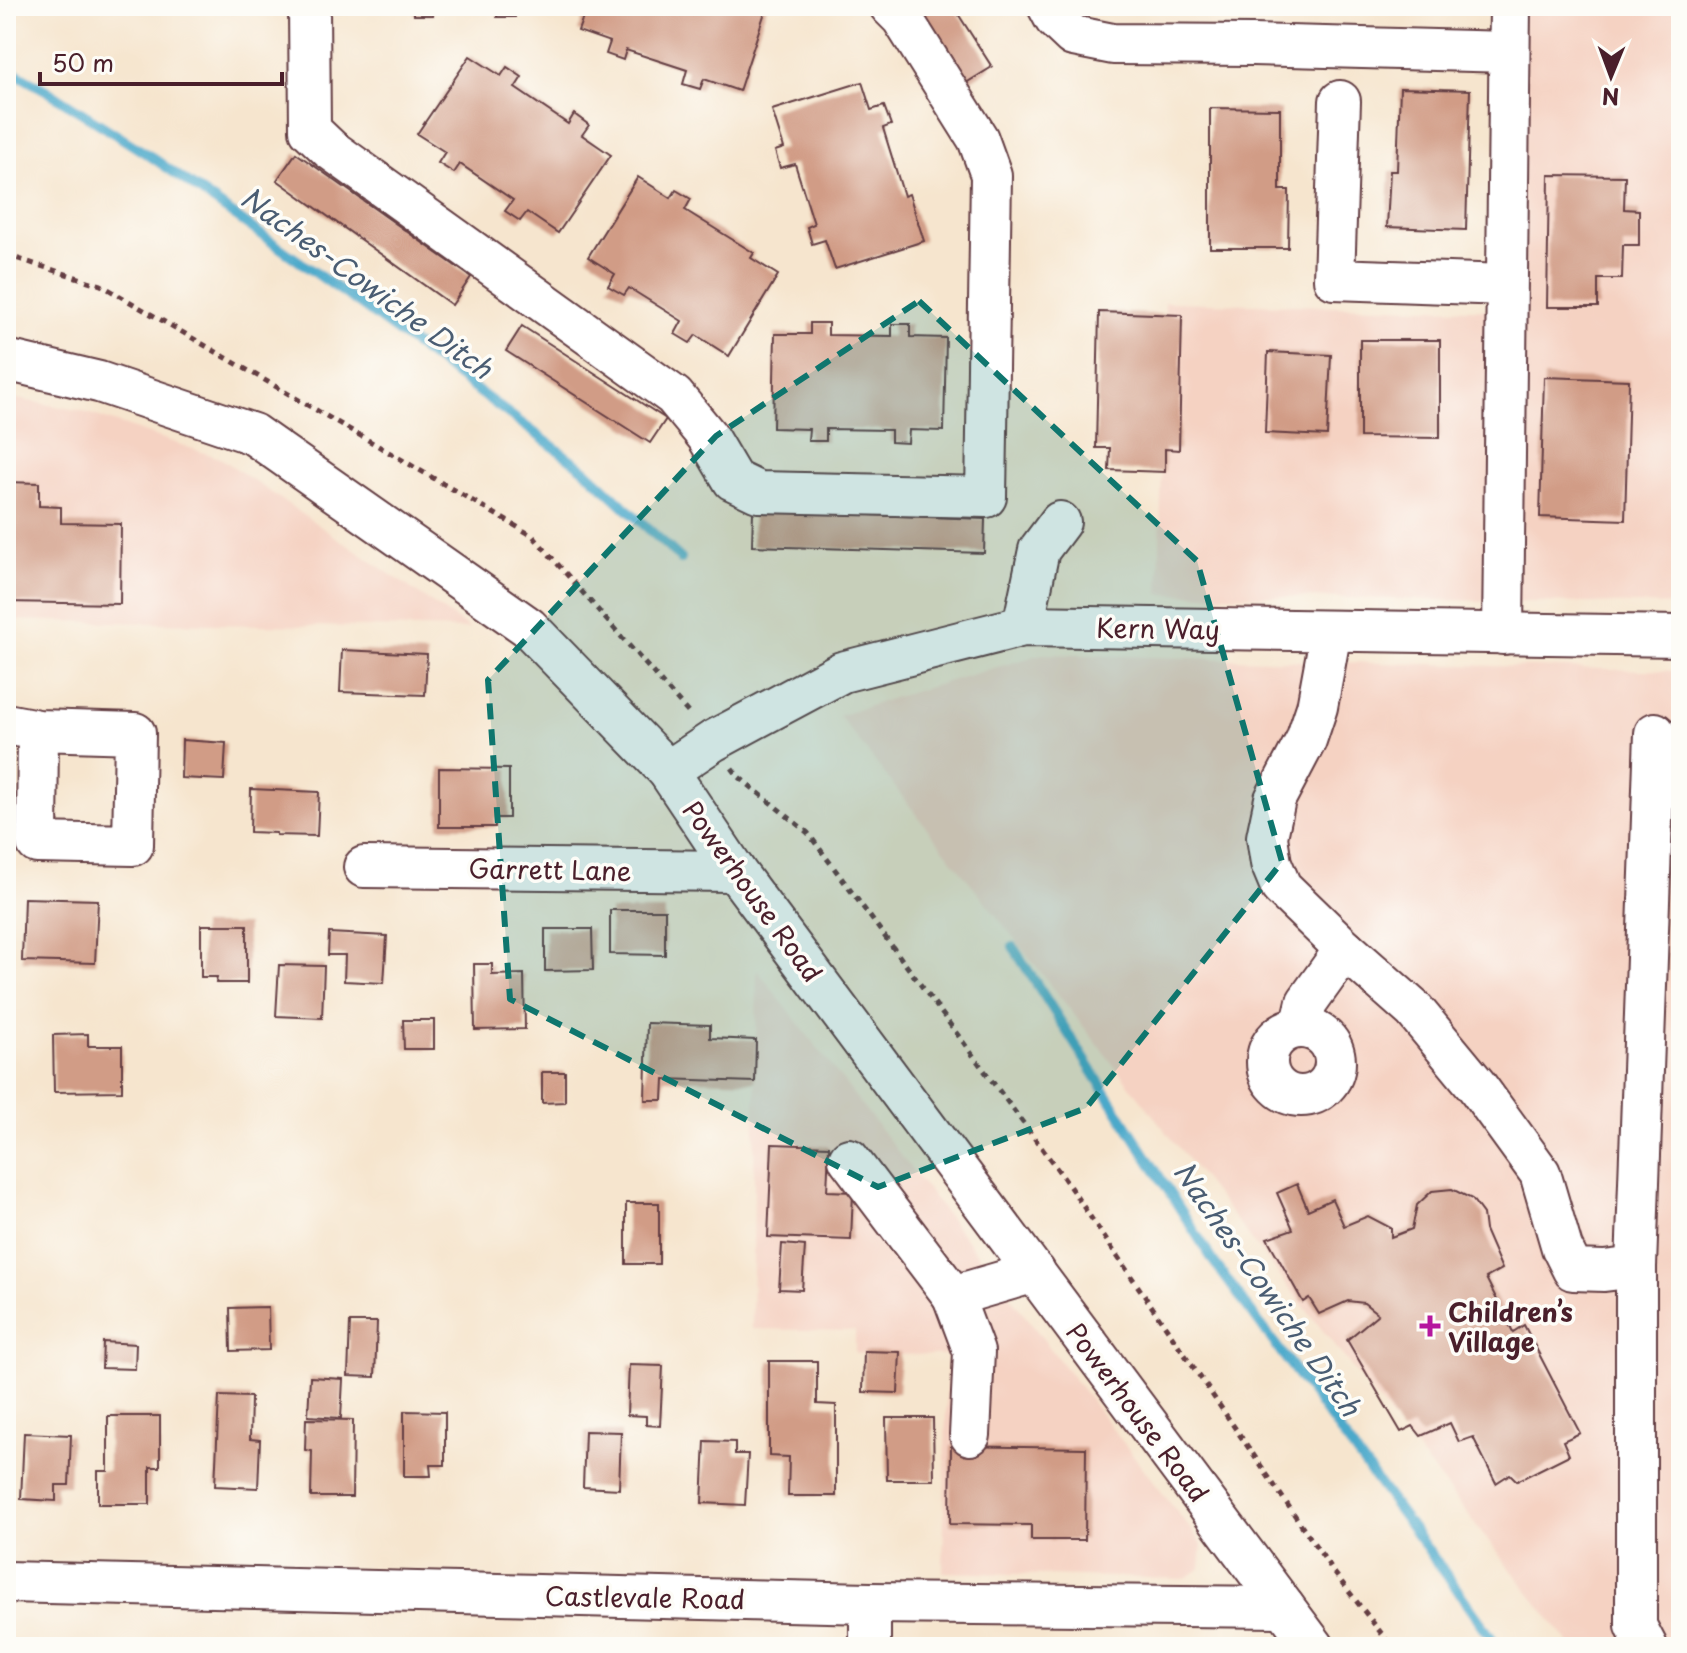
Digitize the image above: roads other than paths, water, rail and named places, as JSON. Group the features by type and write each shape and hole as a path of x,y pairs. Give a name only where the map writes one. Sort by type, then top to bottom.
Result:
{"street":[{"path":"309,6 310,130 330,149 674,396 707,436 733,480 758,492 986,497 991,175 978,139 902,18 890,6"},
{"path":"1048,6 1055,19 1073,36 1113,44 1509,52"},
{"path":"1503,634 1510,6"},
{"path":"1340,101 1334,279 1506,285"},
{"name":"Powerhouse Road","path":"6,360 99,382 253,434 528,627 668,771 735,871 1314,1647"},
{"path":"1023,626 1039,550 1060,522"},
{"name":"Kern Way","path":"668,771 713,741 842,672 1023,626 1681,636"},
{"path":"1331,631 1317,707 1306,740 1275,799 1267,837 1271,863 1281,887 1414,1010 1476,1085 1540,1173 1562,1248 1573,1270 1604,1271 1636,1267"},
{"path":"1647,1647 1636,1626 1636,1267 1655,733"},
{"name":"Garrett Lane","path":"364,867 735,871"},
{"path":"1301,1028 1307,1002 1345,949"},
{"path":"849,1159 953,1296 974,1352 970,1435"},
{"path":"953,1296 1035,1272"},
{"name":"Castlevale Road","path":"6,1582 870,1603 1284,1607"},
{"path":"870,1603 870,1647"}],"waterway":[{"name":"Naches-Cowiche Ditch","path":"6,68 153,158 361,305 585,470 681,559"},
{"name":"Naches-Cowiche Ditch","path":"1013,947 1214,1262 1498,1647"}],"place":[{"name":"Children’s Village","path":"1430,1326"}]}
